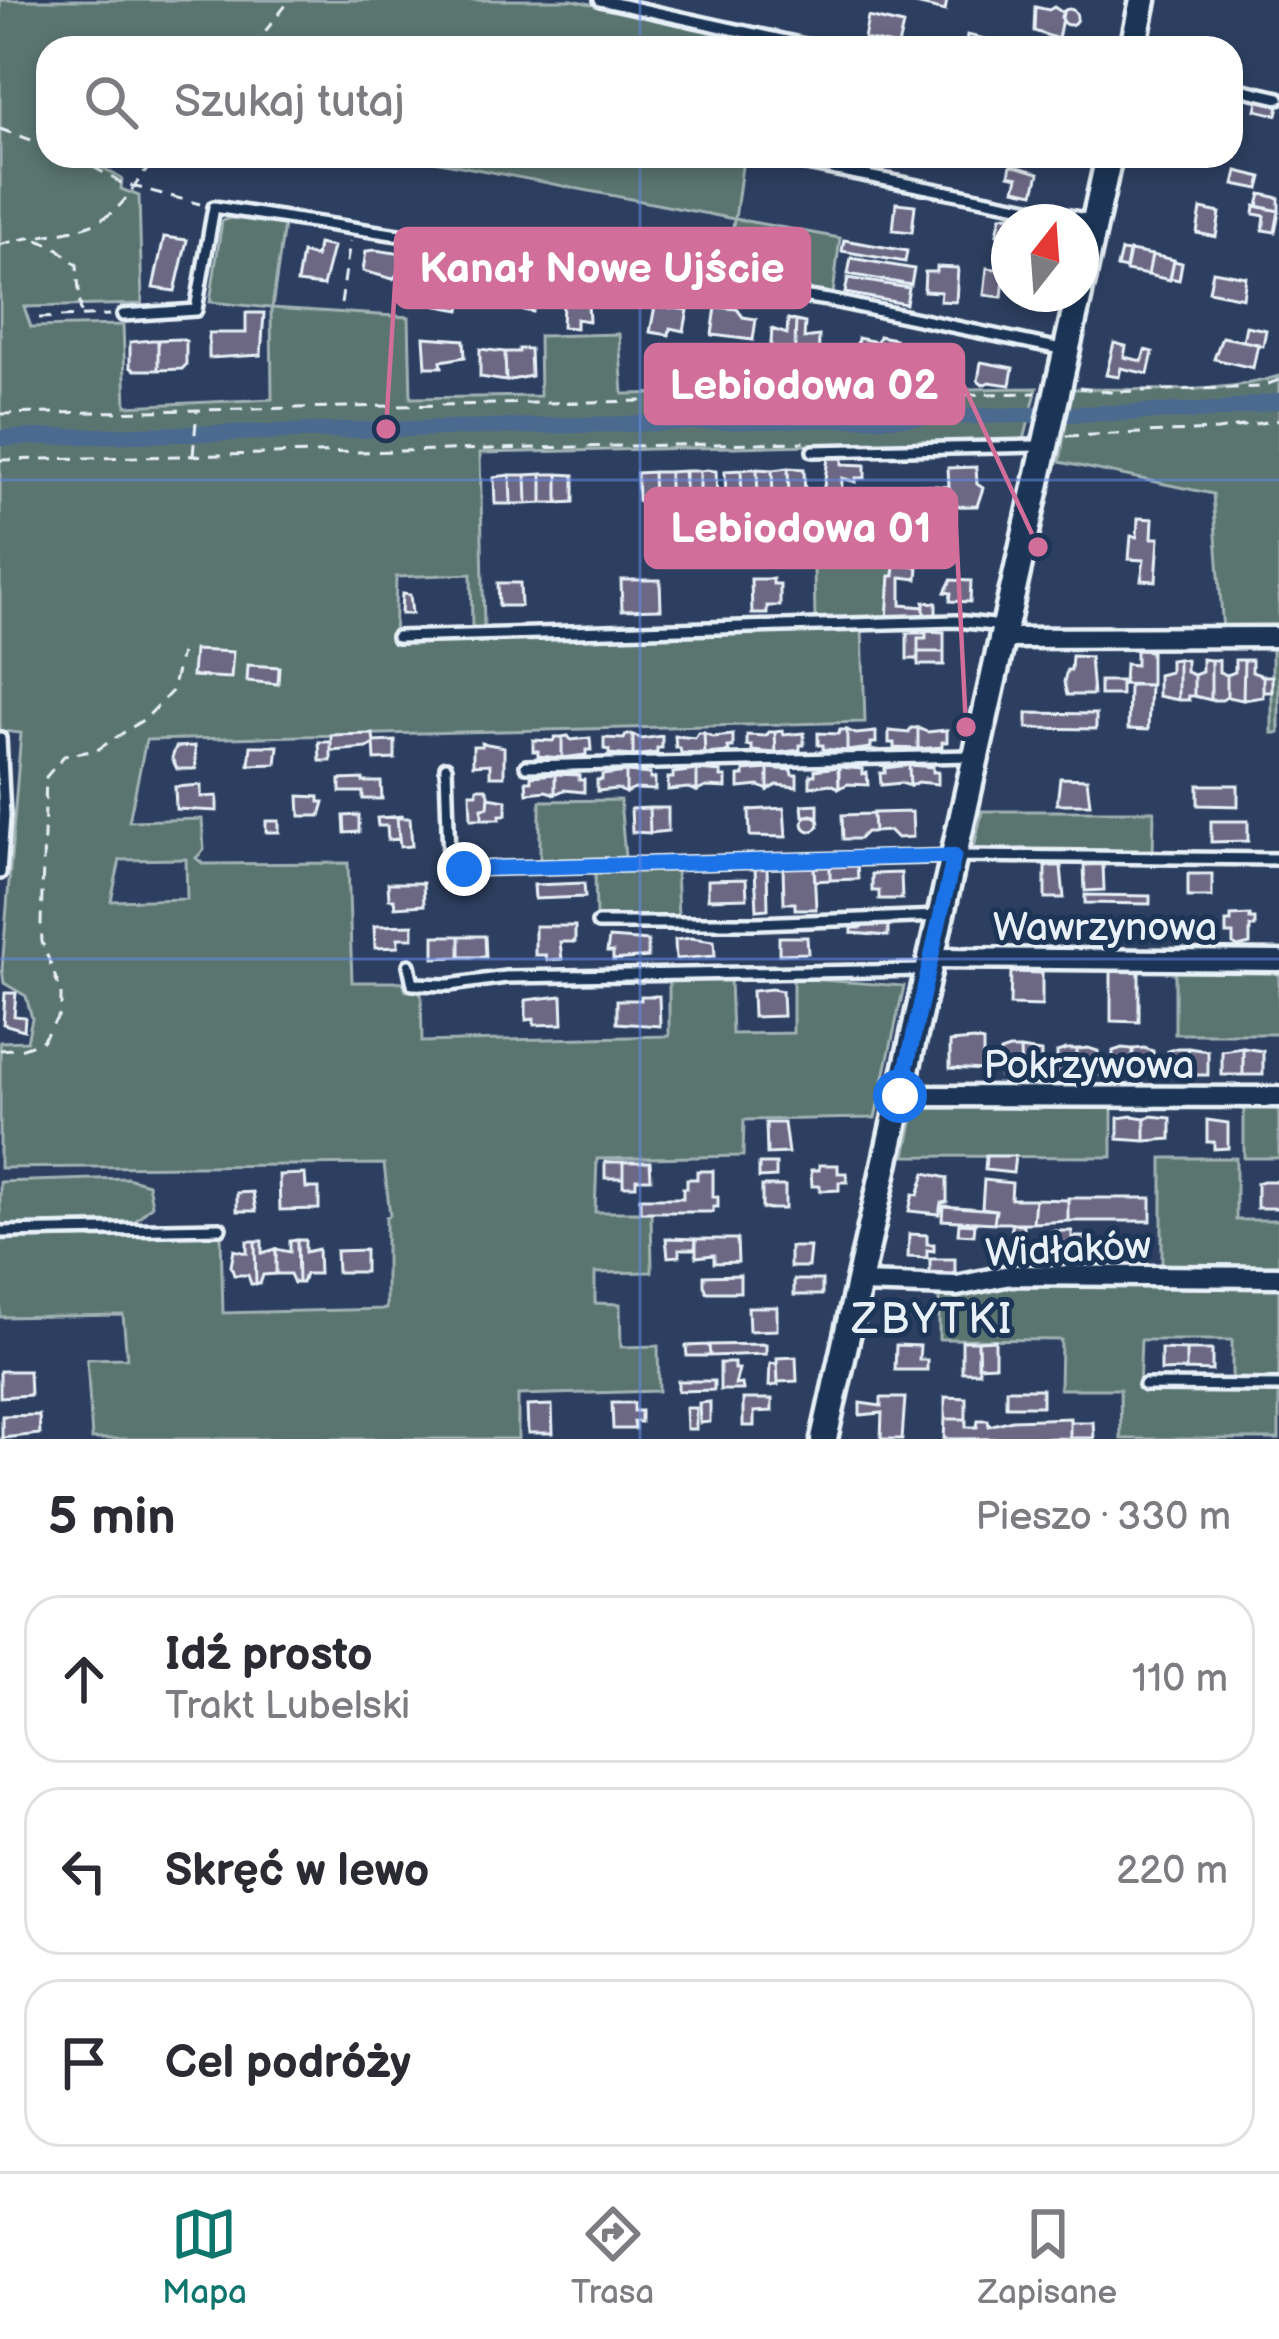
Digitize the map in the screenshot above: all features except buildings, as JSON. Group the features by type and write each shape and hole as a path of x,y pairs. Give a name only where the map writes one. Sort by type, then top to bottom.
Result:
{"street":[{"path":"1136,36 1143,0"},
{"path":"1099,204 1106,168"},
{"path":"824,1439 1075,312"},
{"path":"1004,632 1279,638"},
{"name":"Wawrzynowa","path":"930,964 1279,961"},
{"name":"Pokrzywowa","path":"900,1096 1279,1097"},
{"name":"Widłaków","path":"860,1283 957,1286 1010,1275 1279,1277"}],"lane":[{"path":"600,0 764,36"},
{"path":"1243,90 1279,98"},
{"path":"826,168 1005,204"},
{"path":"123,315 196,310 214,207 828,300 1067,351"},
{"path":"813,451 1047,437"},
{"path":"397,638 956,621 1004,632"},
{"path":"0,738 4,816 0,873"},
{"path":"526,766 976,756"},
{"path":"446,767 448,856 464,869 954,856 1279,859"},
{"path":"598,923 940,916"},
{"path":"410,964 413,984 449,985 506,977 930,964"},
{"path":"0,1232 220,1228"},
{"path":"1145,1385 1279,1386"}],"path":[{"path":"262,36 290,0"},
{"path":"0,129 36,142"},
{"path":"97,168 131,186 214,207"},
{"path":"0,245 35,240 110,214 148,168"},
{"path":"341,304 352,228"},
{"path":"35,240 56,248 76,265 81,316"},
{"path":"39,318 123,315"},
{"path":"0,414 1056,396 1071,386 1086,391 1130,391 1260,387 1279,380"},
{"path":"192,456 197,409"},
{"path":"1047,437 1218,430 1279,420"},
{"path":"0,460 801,442"},
{"path":"0,1050 42,1041 62,1012 62,992 43,942 46,777 64,756 97,751 146,718 172,691 182,653"}],"green space":[{"path":"0,0 572,0 738,36 36,36 36,168 103,168 122,179 121,189 139,196 142,304 24,307 31,327 123,325 126,406 272,399 271,308 210,302 222,221 231,218 284,225 272,308 409,317 411,398 540,396 539,336 619,334 623,394 1037,388 1024,440 480,453 484,627 472,627 471,574 396,577 394,641 862,627 865,722 146,740 129,821 202,819 204,850 196,858 203,864 348,863 352,982 403,982 406,991 421,990 422,1042 669,1036 669,980 730,979 732,1034 793,1033 793,978 904,986 875,1118 744,1120 743,1156 597,1159 595,1212 651,1212 652,1272 595,1273 595,1303 620,1304 621,1347 658,1346 659,1391 518,1395 518,1439 92,1439 87,1359 127,1358 123,1315 0,1317 0,1240 221,1234 223,1313 386,1309 386,1217 390,1215 384,1164 0,1168 0,1042 27,1041 32,1018 26,996 4,983 2,969 21,733 0,731","holes":["186,859 187,899 111,901 120,860"]},
{"path":"471,168 742,168 735,219 840,238 833,294 728,278 734,219"},
{"path":"1279,376 1279,630 1223,631 1213,494 1060,462 1071,389 1203,389"},
{"path":"895,565 887,619 815,621 814,567"},
{"path":"1272,646 1279,646 1279,733 1272,733"},
{"path":"620,800 625,857 540,860 540,801"},
{"path":"982,811 1154,811 1153,855 973,853"},
{"path":"676,869 678,917 596,917 595,872"},
{"path":"1175,966 1279,968 1279,1034 1175,1034"},
{"path":"1112,1107 1112,1157 905,1156 915,1108"},
{"path":"1244,1107 1279,1107 1279,1158 1244,1158"},
{"path":"1162,1158 1236,1158 1236,1220 1279,1220 1279,1273 1162,1273"},
{"path":"127,1178 148,1184 152,1205 135,1221 0,1225 0,1182"},
{"path":"999,1282 1279,1283 1279,1382 1232,1381 1232,1340 1141,1340 1139,1388 1279,1390 1279,1439 1121,1439 1120,1389 1060,1389 1061,1340 939,1339 939,1292"}],"waterway":[{"path":"0,438 1220,410 1279,401"}],"place":[{"name":"Kanał Nowe Ujście","path":"386,429"},
{"name":"Lebiodowa 02","path":"1038,547"},
{"name":"Lebiodowa 01","path":"966,727"}],"district":[{"name":"ZBYTKI","path":"933,1318"}],"route":[{"path":"464,869 954,856 900,1096"}]}
